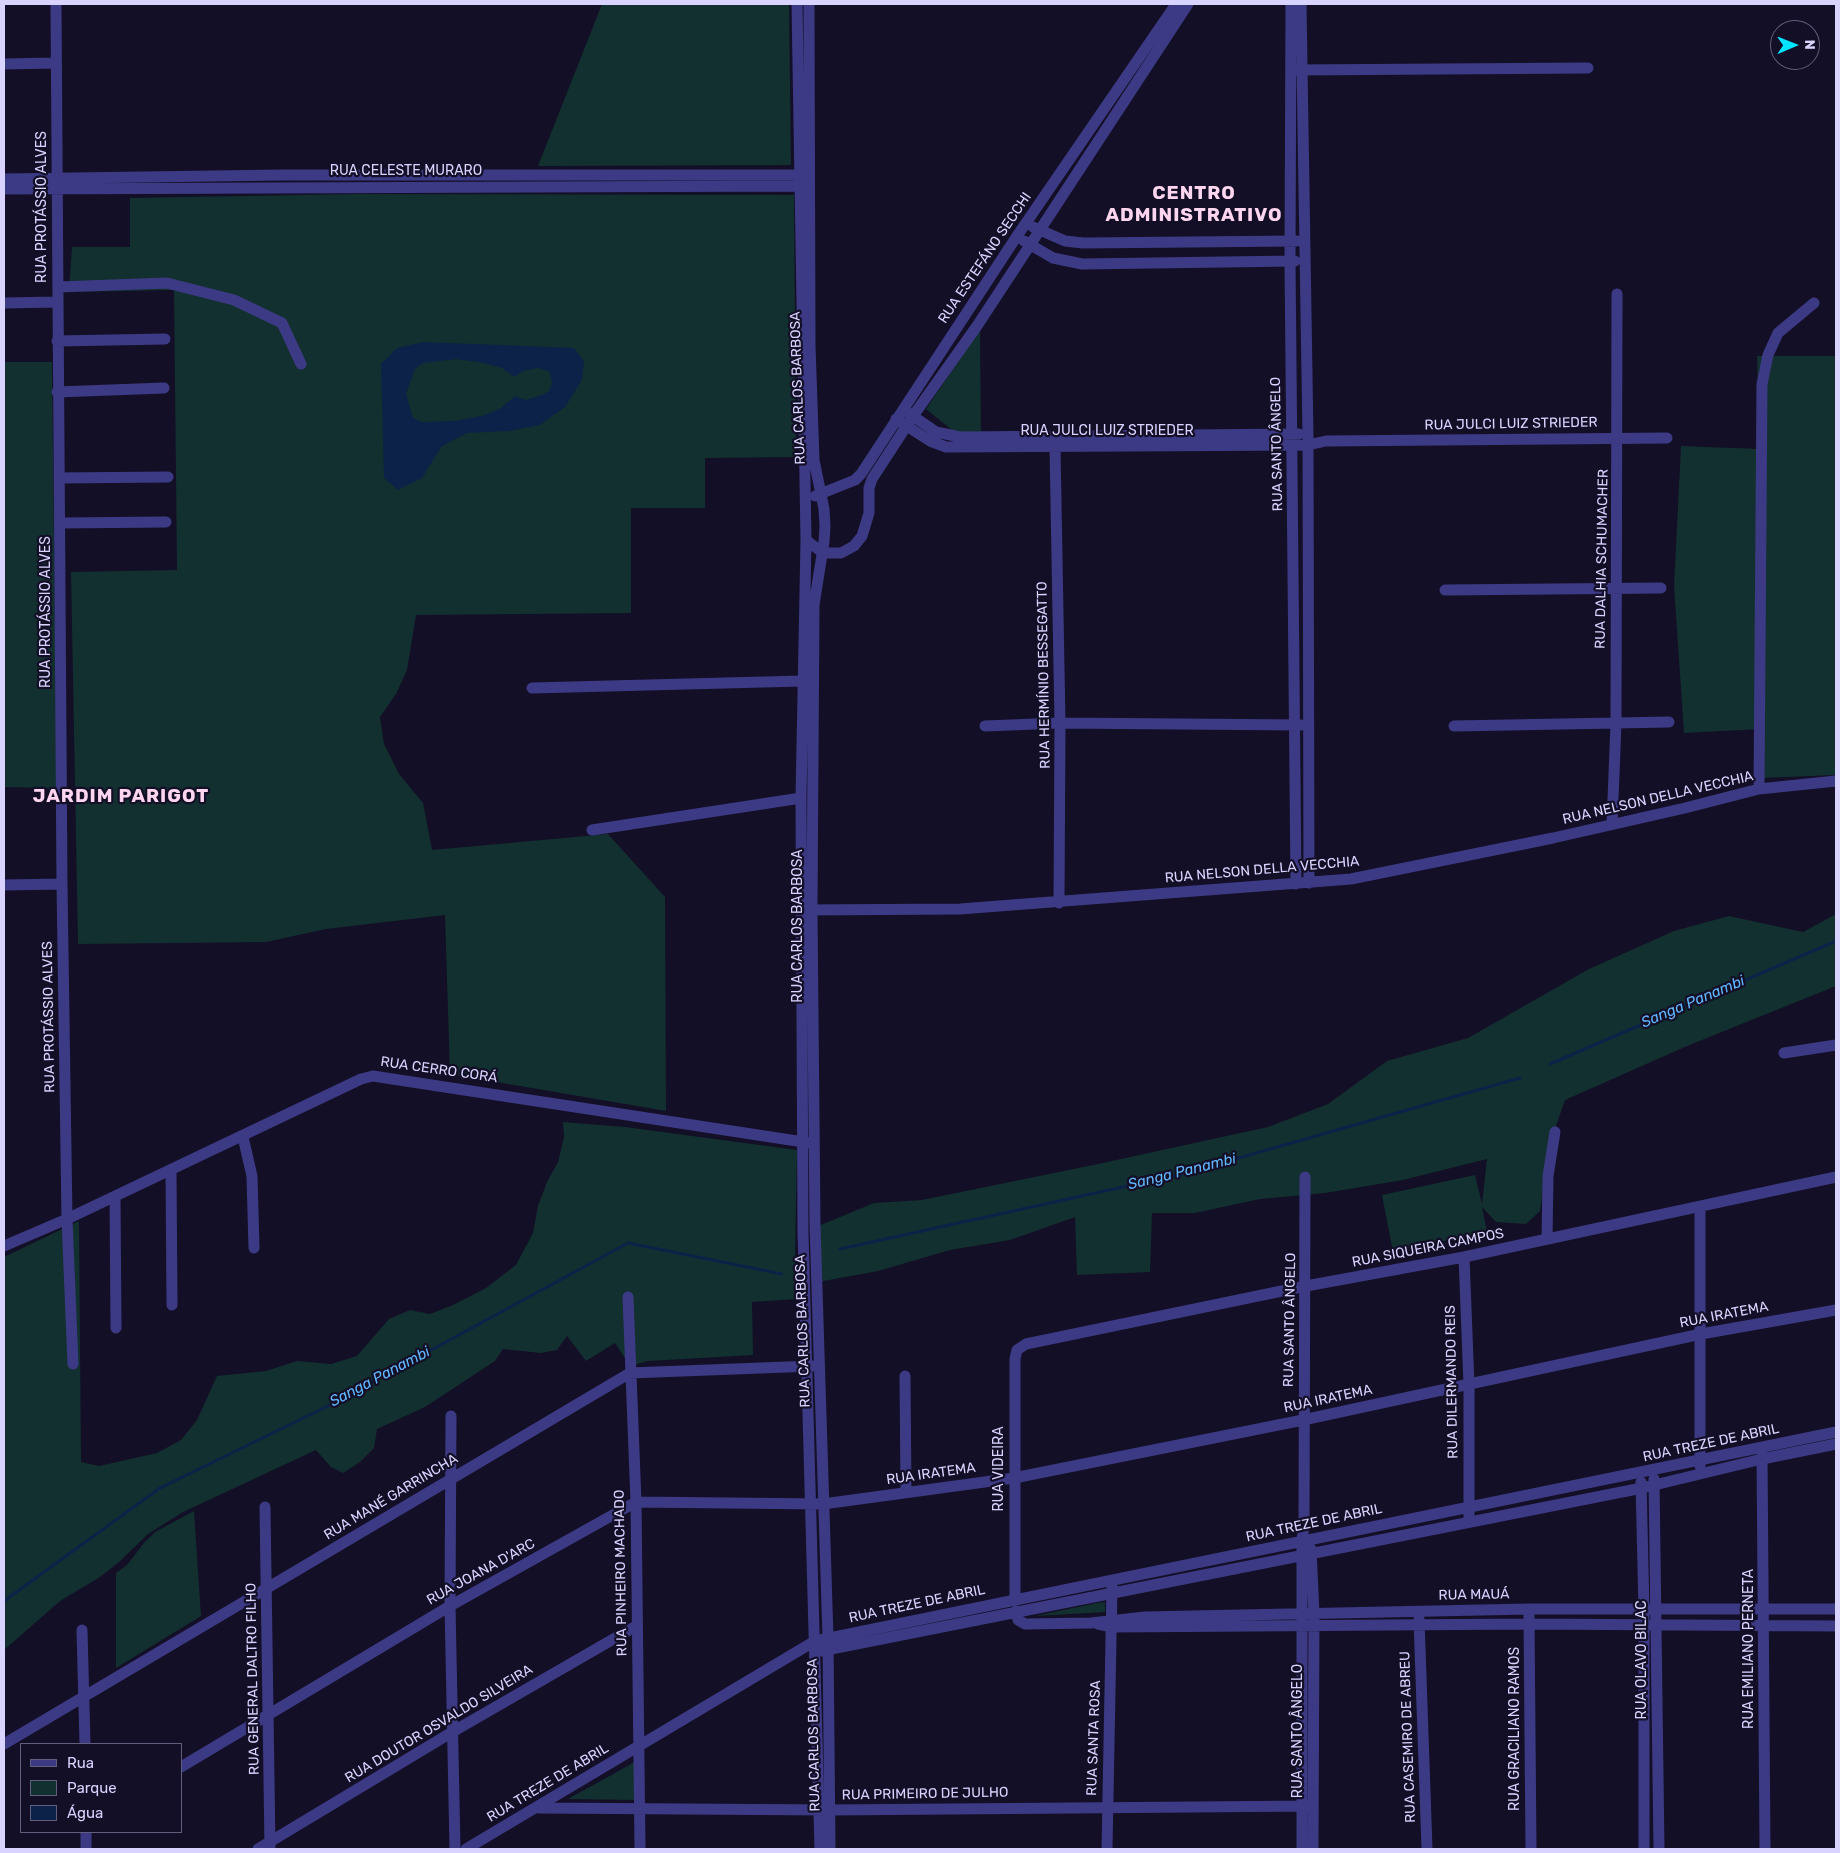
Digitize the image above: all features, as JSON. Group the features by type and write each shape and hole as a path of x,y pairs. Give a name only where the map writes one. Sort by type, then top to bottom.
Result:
{"street":[{"name":"RUA PROTÁSSIO ALVES","path":"56,4 57,392 61,523 62,884 68,1219 73,1364"},
{"name":"RUA CARLOS BARBOSA","path":"797,4 804,180 806,347 806,540 801,798 807,910"},
{"name":"RUA CARLOS BARBOSA","path":"804,180 809,4"},
{"name":"RUA ESTEFÁNO SECCHI","path":"805,510 812,498 820,493 855,480 861,474 904,415 1017,236 1151,49 1176,4"},
{"path":"818,580 841,553 854,546 862,536 869,513 869,488 872,479 906,427 904,415 977,326 1151,49 1188,4"},
{"name":"RUA SANTO ÂNGELO","path":"1291,4 1306,241 1309,883"},
{"name":"RUA SANTO ÂNGELO","path":"1296,884 1290,241 1296,70 1301,4"},
{"path":"4,64 55,63"},
{"path":"1296,70 1588,68"},
{"name":"RUA CELESTE MURARO","path":"4,189 57,184 282,175 804,180"},
{"name":"RUA CELESTE MURARO","path":"4,179 57,184"},
{"path":"1026,223 1065,241 1083,244 1306,241"},
{"path":"1017,236 1052,258 1082,264 1306,261"},
{"path":"58,287 167,283 234,300 282,323 302,364"},
{"name":"RUA DALHIA SCHUMACHER","path":"1612,824 1616,724 1619,437 1618,294"},
{"path":"4,303 57,302"},
{"path":"1759,789 1762,384 1768,355 1778,333 1814,303"},
{"path":"58,341 165,339"},
{"name":"RUA CARLOS BARBOSA","path":"806,347 814,460 825,526 823,553 814,605 807,910 808,1143 806,1366 816,1646 825,1810 830,1849"},
{"path":"57,392 164,388"},
{"name":"RUA JULCI LUIZ STRIEDER","path":"904,415 936,432 960,437 1292,439 1326,441 1667,438"},
{"name":"RUA JULCI LUIZ STRIEDER","path":"906,427 946,447 1055,447 1292,439"},
{"name":"RUA HERMÍNIO BESSEGATTO","path":"1055,447 1060,723 1059,903"},
{"path":"814,460 827,481 840,486"},
{"path":"59,478 168,477"},
{"path":"61,523 166,522"},
{"path":"806,540 823,553 841,553"},
{"path":"1445,590 1661,588"},
{"path":"532,688 802,682"},
{"path":"1454,726 1669,722"},
{"path":"985,726 1060,723 1308,725"},
{"name":"RUA NELSON DELLA VECCHIA","path":"807,910 960,909 1059,903 1351,879 1685,808 1759,789 1836,781"},
{"path":"592,830 801,798"},
{"path":"4,885 62,884"},
{"path":"1784,1053 1836,1045"},
{"name":"RUA CERRO CORÁ","path":"4,1246 68,1219 361,1079 373,1076 808,1143"},
{"path":"1547,1240 1548,1176 1555,1132"},
{"path":"243,1137 252,1176 254,1248"},
{"name":"RUA CARLOS BARBOSA","path":"808,1143 819,1366 828,1638 825,1810 820,1849"},
{"path":"170,1170 172,1306"},
{"name":"RUA SANTO ÂNGELO","path":"1302,1849 1307,1807 1308,1619 1307,1555 1304,1524 1303,1420 1306,1286 1305,1177"},
{"name":"RUA SIQUEIRA CAMPOS","path":"1026,1344 1306,1286 1547,1240 1836,1177"},
{"path":"115,1196 116,1328"},
{"path":"1700,1207 1700,1475"},
{"name":"RUA DILERMANDO REIS","path":"1464,1257 1469,1385 1469,1522"},
{"name":"RUA PINHEIRO MACHADO","path":"628,1298 636,1502 640,1849"},
{"name":"RUA IRATEMA","path":"823,1504 1014,1478 1303,1420 1701,1334 1836,1310"},
{"name":"RUA VIDEIRA","path":"1015,1599 1015,1359 1017,1350 1026,1344"},
{"name":"RUA MANÉ GARRINCHA","path":"4,1744 630,1373 819,1366"},
{"path":"905,1376 906,1492"},
{"path":"450,1416 450,1606 455,1849"},
{"name":"RUA TREZE DE ABRIL","path":"816,1646 828,1650 1016,1611 1112,1594 1655,1486 1700,1475 1836,1432"},
{"name":"RUA TREZE DE ABRIL","path":"466,1849 801,1651 816,1646 828,1638 1700,1460 1836,1444"},
{"name":"RUA EMILIANO PERNETA","path":"1762,1454 1765,1849"},
{"name":"RUA OLAVO BILAC","path":"1653,1470 1655,1486 1657,1610 1659,1849"},
{"name":"RUA OLAVO BILAC","path":"1640,1473 1642,1488 1644,1610 1644,1849"},
{"name":"RUA JOANA D'ARC","path":"182,1766 450,1606 636,1502 823,1504"},
{"name":"RUA GENERAL DALTRO FILHO","path":"265,1508 270,1846"},
{"name":"RUA SANTA ROSA","path":"1107,1849 1112,1623 1111,1580"},
{"name":"RUA GRACILIANO RAMOS","path":"1529,1609 1531,1849"},
{"name":"RUA MAUÁ","path":"1016,1611 1018,1620 1026,1624 1308,1619 1418,1611 1836,1609"},
{"name":"RUA CASEMIRO DE ABREU","path":"1418,1611 1427,1849"},
{"path":"1308,1619 1419,1624 1836,1626"},
{"name":"RUA DOUTOR OSVALDO SILVEIRA","path":"258,1849 270,1846 454,1731 636,1626"},
{"path":"82,1630 85,1743"},
{"name":"RUA SANTO ÂNGELO","path":"1307,1807 1313,1849"},
{"name":"RUA PRIMEIRO DE JULHO","path":"538,1808 825,1810 1307,1807"},
{"path":"86,1833 86,1849"}],"green space":[{"path":"602,4 789,4 791,165 538,166"},
{"path":"357,194 794,195 796,457 705,458 705,508 631,508 631,613 416,615 407,670 396,694 380,717 384,744 399,774 423,803 432,850 608,834 665,897 666,1111 450,1074 445,915 326,929 266,942 78,944 71,572 177,570 174,290 69,292 72,247 130,247 130,198"},
{"path":"980,329 981,435 958,435 926,409"},
{"path":"1757,356 1836,356 1836,775 1761,778 1761,729 1684,733 1674,586 1681,446 1759,449"},
{"path":"4,362 52,362 57,800 48,788 4,787"},
{"path":"1836,914 1836,986 1687,1046 1565,1100 1550,1143 1540,1211 1526,1224 1496,1222 1482,1207 1487,1232 1393,1252 1382,1195 1475,1175 1482,1204 1487,1159 1403,1180 1325,1193 1260,1199 1195,1213 1152,1213 1150,1272 1077,1275 1075,1217 1010,1240 950,1250 878,1271 818,1282 816,1227 874,1203 922,1200 1268,1127 1328,1104 1387,1061 1468,1038 1589,969 1674,931 1729,916 1803,932"},
{"path":"563,1122 625,1127 797,1150 795,1258 798,1299 752,1302 753,1355 648,1361 630,1366 615,1343 586,1361 567,1336 557,1350 541,1353 503,1349 495,1361 425,1407 377,1429 374,1448 360,1462 343,1473 331,1467 316,1450 183,1512 148,1534 119,1562 100,1577 60,1601 4,1650 4,1257 79,1221 81,1462 99,1466 157,1453 181,1440 197,1420 217,1376 266,1371 297,1361 331,1364 357,1356 389,1319 410,1310 430,1314 453,1305 486,1288 516,1265 533,1233 538,1206 547,1182 558,1162 564,1137"},
{"path":"194,1511 201,1616 116,1668 116,1573 127,1565 155,1532"},
{"path":"1105,1602 1105,1612 1035,1616 1097,1603"},
{"path":"638,1760 637,1800 568,1799 615,1773"}],"water":[{"path":"423,342 574,348 584,361 582,380 565,407 540,425 509,431 467,433 442,446 422,478 398,490 384,478 381,364 397,348","holes":["456,359 502,368 514,377 523,371 539,368 550,372 552,383 549,391 542,395 526,400 515,396 501,408 482,416 453,421 422,422 413,418 406,394 415,369 423,363"]}],"waterway":[{"name":"Sanga Panambi","path":"1550,1064 1836,941"},
{"name":"Sanga Panambi","path":"840,1249 1182,1174 1520,1078"},
{"name":"Sanga Panambi","path":"4,1601 160,1488 330,1405 628,1243 782,1274"}],"district":[{"name":"CENTRO ADMINISTRATIVO","path":"1194,205"},
{"name":"JARDIM PARIGOT","path":"121,797"}]}
